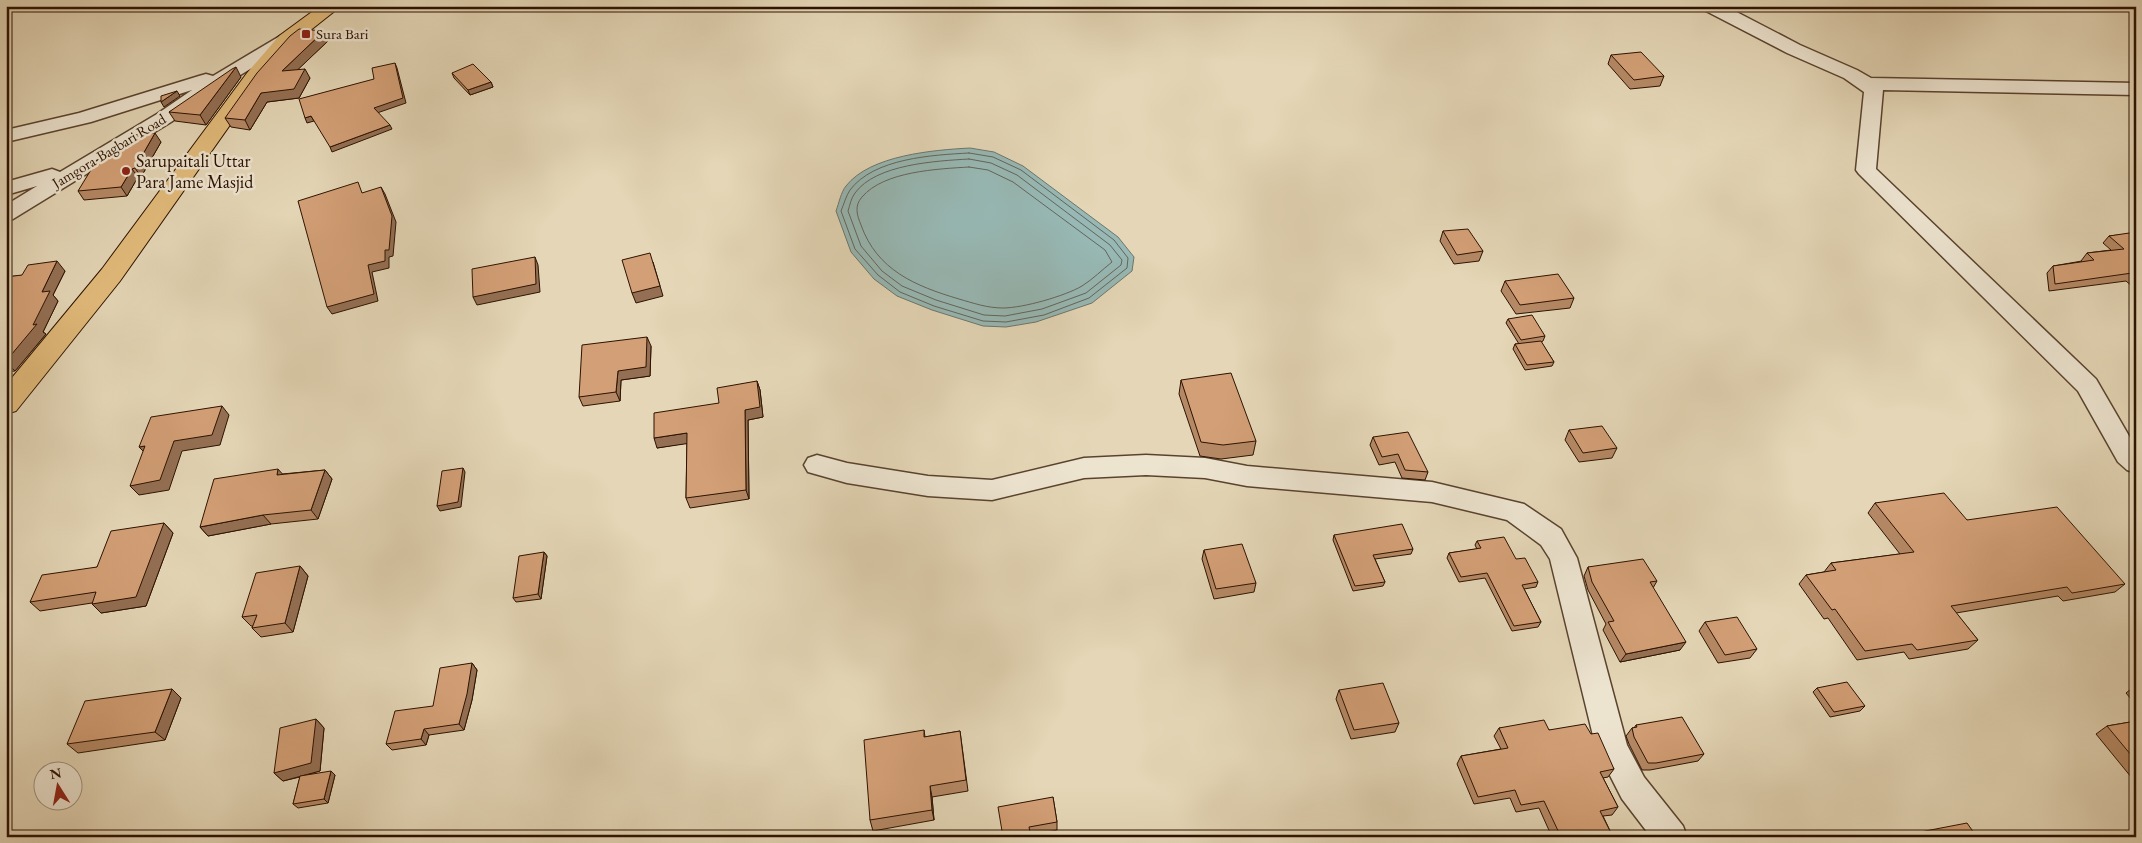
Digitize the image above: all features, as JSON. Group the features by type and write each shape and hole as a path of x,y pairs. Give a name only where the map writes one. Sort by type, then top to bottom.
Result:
{"main road":[{"path":"6,404 111,275 254,77 286,40 332,6"}],"street":[{"path":"1710,6 1736,16 1805,54 1852,74 1874,90 1866,170 2087,385 2127,455 2136,463"},
{"name":"Jamgora-Bagbari Road","path":"6,214 164,118 230,73 286,40"},
{"path":"6,136 84,118 230,73"},
{"path":"1868,84 2136,89"},
{"path":"6,189 87,164"},
{"path":"817,465 847,473 928,486 992,490 1084,468 1146,465 1205,468 1257,477 1432,492 1515,511 1551,537 1563,558 1612,748 1633,788 1671,837"}],"water":[{"path":"970,148 994,152 1023,166 1118,237 1134,257 1132,271 1092,303 1036,322 1006,327 983,326 932,310 897,296 874,279 851,252 836,211 841,194 846,186 870,167 886,161 939,150"}],"building":[{"path":"299,29 324,31 282,71 305,69 294,89 261,93 245,120 225,118 257,73 290,36"},
{"path":"1641,52 1664,76 1634,80 1611,55"},
{"path":"395,63 403,98 374,108 390,125 330,147 311,116 305,118 299,99 374,79 372,68"},
{"path":"473,64 491,82 468,90 452,73"},
{"path":"236,67 200,115 169,112 232,69"},
{"path":"177,91 161,102 161,96"},
{"path":"155,133 135,168 132,169 121,187 78,191 100,155 118,153 126,140 134,135"},
{"path":"358,182 362,193 381,187 392,216 389,250 385,250 385,261 368,265 374,294 327,307 298,201"},
{"path":"1468,229 1483,251 1457,255 1443,231"},
{"path":"2136,232 2136,276 2132,273 2055,284 2053,266 2094,260 2087,253 2124,249 2109,236"},
{"path":"650,253 660,286 632,293 622,260"},
{"path":"535,257 536,284 473,297 472,269"},
{"path":"57,261 42,292 50,291 33,325 37,324 6,361 6,277 22,275 28,265"},
{"path":"1558,274 1574,298 1520,305 1505,281"},
{"path":"1532,315 1545,336 1521,340 1508,319"},
{"path":"647,337 646,367 618,371 616,392 579,397 582,345"},
{"path":"1541,341 1554,362 1527,365 1515,344"},
{"path":"1231,373 1256,441 1223,445 1201,442 1181,380"},
{"path":"757,381 760,407 745,410 746,490 686,498 687,433 654,438 654,413 719,403 717,388"},
{"path":"222,406 212,435 174,441 160,480 130,486 145,446 139,447 151,417"},
{"path":"1602,426 1617,448 1583,453 1569,430"},
{"path":"1408,432 1428,472 1405,470 1398,454 1382,457 1373,437"},
{"path":"463,468 458,502 437,506 442,471"},
{"path":"278,469 277,475 325,470 311,510 263,515 200,527 214,479"},
{"path":"1944,493 1967,520 2057,507 2125,584 2072,593 2067,587 1951,606 1978,640 1917,650 1912,644 1865,651 1835,609 1832,610 1806,575 1836,570 1831,563 1914,552 1875,503"},
{"path":"164,523 136,597 92,604 96,592 30,602 42,575 97,567 111,531"},
{"path":"1402,524 1413,549 1373,555 1385,582 1355,586 1334,535"},
{"path":"1504,537 1516,559 1525,558 1538,582 1522,585 1541,622 1514,626 1487,573 1461,577 1449,553 1481,548 1477,541"},
{"path":"1242,544 1256,583 1216,589 1204,550"},
{"path":"544,552 538,594 513,598 519,556"},
{"path":"1643,559 1657,581 1650,582 1686,642 1626,654 1608,622 1614,621 1592,582 1588,567"},
{"path":"300,566 285,623 252,628 257,615 242,617 256,573"},
{"path":"1737,617 1757,649 1725,655 1705,622"},
{"path":"472,663 467,694 459,724 424,729 421,739 386,744 395,711 433,706 440,668"},
{"path":"1847,682 1865,706 1834,712 1817,688"},
{"path":"1383,683 1399,723 1354,730 1339,690"},
{"path":"172,689 155,732 67,744 85,701"},
{"path":"1682,717 1704,754 1648,763 1634,737 1632,728 1637,727 1636,725"},
{"path":"316,719 311,763 274,773 280,728"},
{"path":"1544,720 1549,730 1585,724 1591,734 1598,733 1614,769 1600,772 1618,807 1600,811 1613,837 1561,837 1544,801 1521,805 1515,790 1478,797 1461,756 1508,748 1499,728"},
{"path":"2136,721 2136,761 2107,726"},
{"path":"924,730 924,737 960,731 966,780 930,786 932,810 870,820 864,740"},
{"path":"331,771 324,799 293,804 300,776"},
{"path":"1053,797 1057,822 1029,827 1031,837 1003,837 998,807"},
{"path":"1967,823 1977,837 1894,837"},
{"path":"2136,832 2136,837 2134,837 2131,833"}],"place":[{"name":"Sura Bari","path":"306,34"},
{"name":"Sarupaitali Uttar Para Jame Masjid","path":"126,171"}]}
